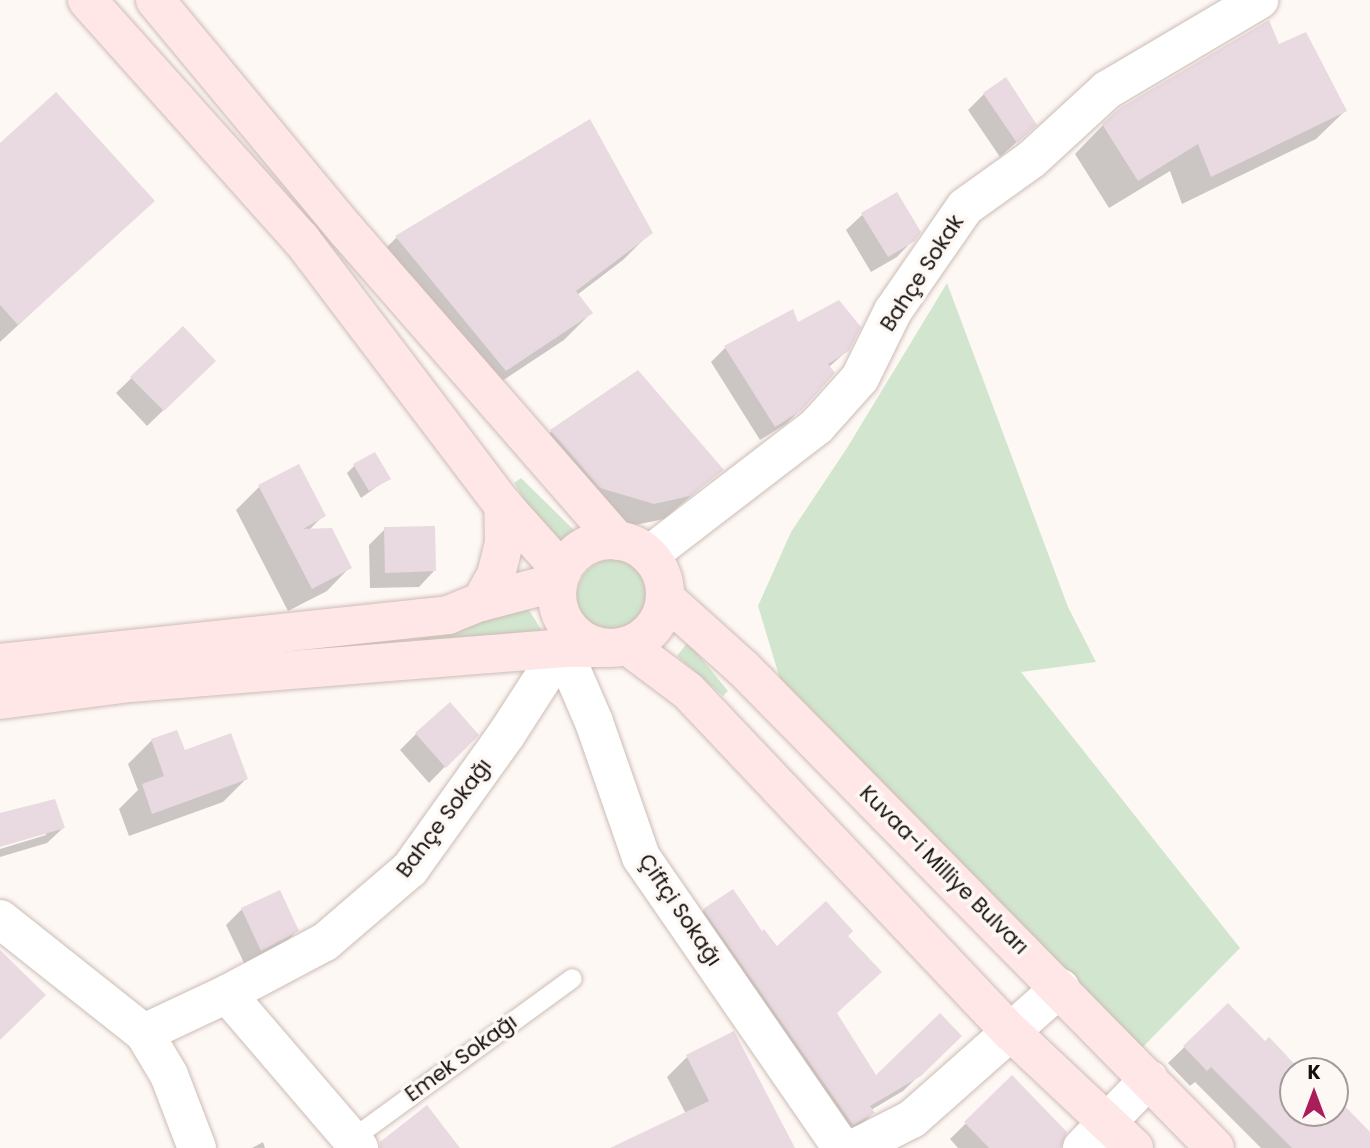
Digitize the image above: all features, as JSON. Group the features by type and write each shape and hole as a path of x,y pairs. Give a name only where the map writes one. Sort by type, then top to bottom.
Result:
{"main road":[{"path":"87,0 301,239 560,577"},
{"path":"0,700 130,684 562,648 617,647 654,628 666,599 659,568 633,548 347,232 155,0"},
{"path":"481,602 496,575 504,544 503,505"},
{"path":"633,548 584,547 572,558 560,577 558,601 568,625 587,643 617,647 688,691 1011,1032 1134,1148"},
{"path":"0,663 448,615 560,577"},
{"name":"Kuvaa-i Milliye Bulvarı","path":"666,599 743,668 1215,1148"}],"street":[{"name":"Bahçe Sokak","path":"633,548 817,426 860,378 893,311 965,207 1032,159 1107,90 1259,0"},
{"name":"Bahçe Sokağı","path":"144,1033 227,994 324,942 410,869 506,735 562,648"},
{"name":"Çiftçi Sokağı","path":"562,648 594,722 641,857 842,1148"},
{"path":"0,919 144,1033 169,1075 197,1148"},
{"path":"855,1148 912,1119 1060,988"},
{"path":"227,994 355,1143"},
{"path":"1082,1148 1149,1079"}],"lane":[{"name":"Emek Sokağı","path":"355,1143 572,978"}],"green space":[{"path":"947,283 1068,607 1096,662 1021,672 1240,948 1138,1052 780,679 758,606 791,532 847,448"},
{"path":"521,478 580,536 558,553 514,483"},
{"path":"614,559 635,565 645,575 651,596 645,617 635,627 614,633 593,627 583,617 577,596 583,575 593,565"},
{"path":"527,607 546,637 420,649 420,639"},
{"path":"688,642 728,691 723,696 677,656"}],"building":[{"path":"1269,20 1279,44 1306,32 1347,111 1211,177 1198,144 1138,181 1102,124 1120,108"},
{"path":"1006,77 1037,125 1017,143 983,93"},
{"path":"56,92 155,201 18,325 0,305 0,143"},
{"path":"590,119 653,233 576,291 593,313 506,371 395,236"},
{"path":"897,192 921,232 915,241 888,257 861,213"},
{"path":"839,300 861,327 849,351 828,364 835,373 802,410 775,427 724,346 793,309 798,322"},
{"path":"183,326 216,361 164,411 130,377"},
{"path":"638,370 724,470 690,496 654,504 600,488 550,430"},
{"path":"375,452 391,479 369,491 353,464"},
{"path":"299,464 326,516 303,529 332,528 352,568 312,589 258,485"},
{"path":"435,526 436,571 385,573 384,527"},
{"path":"450,702 479,735 446,768 415,733"},
{"path":"177,730 185,750 231,733 248,779 152,814 142,784 164,776 151,739"},
{"path":"55,799 65,828 0,847 0,813"},
{"path":"733,889 762,931 764,929 777,946 826,901 853,931 848,936 882,972 837,1013 876,1075 940,1013 962,1036 921,1076 870,1106 875,1113 853,1125 703,909"},
{"path":"280,890 299,931 261,951 241,908"},
{"path":"0,950 46,995 0,1040"},
{"path":"1228,1003 1265,1041 1269,1037 1288,1057 1279,1057 1279,1127 1349,1127 1349,1110 1370,1132 1370,1148 1292,1148 1211,1067 1207,1071 1183,1046"},
{"path":"734,1031 795,1148 610,1148 709,1101 686,1055"},
{"path":"1012,1075 1067,1132 1061,1148 989,1148 964,1122"},
{"path":"427,1105 460,1148 380,1148 380,1142"}]}
